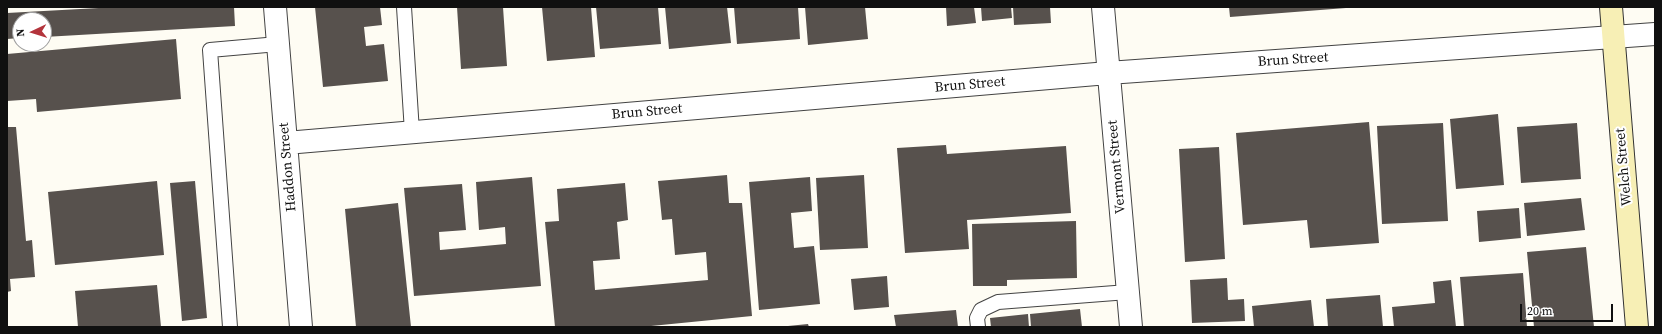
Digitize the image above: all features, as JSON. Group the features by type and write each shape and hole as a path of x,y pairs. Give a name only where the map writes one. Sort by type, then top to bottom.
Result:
{"street":[{"name":"Haddon Street","path":"275,7 301,327"},
{"name":"Vermont Street","path":"1103,7 1131,327"},
{"name":"Welch Street","path":"1611,7 1637,327"},
{"name":"Brun Street","path":"286,143 1108,73 1655,34"}],"lane":[{"path":"404,7 412,132"},
{"path":"230,327 210,50 278,44"},
{"path":"978,327 977,318 981,310 998,302 1128,292"}],"building":[{"path":"117,7 234,7 235,26 52,37 52,12 25,12"},
{"path":"315,7 380,7 382,25 364,27 366,46 384,44 388,81 323,87"},
{"path":"457,7 503,7 507,66 461,69"},
{"path":"542,7 591,7 595,57 547,61"},
{"path":"596,7 658,7 661,44 600,49"},
{"path":"665,7 727,7 731,43 669,49"},
{"path":"734,7 798,7 800,39 737,44"},
{"path":"805,7 865,7 868,39 808,45"},
{"path":"946,7 974,7 976,23 947,26"},
{"path":"981,7 1011,7 1012,18 982,21"},
{"path":"1013,7 1050,7 1051,23 1014,25"},
{"path":"1229,7 1346,7 1346,8 1230,17"},
{"path":"7,13 12,13 12,39 7,39"},
{"path":"176,39 181,99 37,112 36,99 7,101 7,54 52,52 52,50"},
{"path":"1498,114 1504,185 1456,189 1450,119"},
{"path":"1369,122 1379,243 1310,248 1307,220 1243,225 1236,133"},
{"path":"1443,123 1448,221 1382,224 1377,126"},
{"path":"1577,123 1581,179 1521,183 1517,127"},
{"path":"7,127 16,127 26,241 32,240 35,277 10,279 11,291 7,292"},
{"path":"946,145 947,154 1066,146 1071,213 967,220 969,249 905,253 897,148"},
{"path":"1219,147 1225,259 1185,262 1179,149"},
{"path":"727,175 729,203 742,203 752,316 641,327 555,327 545,222 559,221 557,189 625,183 628,220 617,222 620,259 593,261 595,290 708,280 706,252 675,255 672,219 662,220 658,181"},
{"path":"864,175 868,248 820,250 816,178"},
{"path":"532,177 541,286 414,296 404,188 462,184 466,230 439,232 440,250 506,244 505,227 479,230 476,182"},
{"path":"810,177 812,211 791,213 794,248 814,246 820,304 759,310 749,182"},
{"path":"157,181 164,255 55,265 48,192"},
{"path":"195,181 207,318 182,321 170,183"},
{"path":"1581,198 1585,230 1527,236 1524,203"},
{"path":"398,203 411,327 356,327 345,209"},
{"path":"1519,208 1521,238 1479,242 1477,211"},
{"path":"1076,221 1077,278 1007,280 1007,286 973,286 972,224"},
{"path":"1586,247 1594,327 1534,327 1527,252"},
{"path":"1523,273 1527,327 1464,327 1460,277"},
{"path":"887,276 889,307 854,310 851,279"},
{"path":"1227,278 1228,300 1244,299 1245,321 1192,323 1190,280"},
{"path":"1451,280 1456,327 1394,327 1392,307 1435,303 1433,282"},
{"path":"157,285 161,327 78,327 75,291"},
{"path":"1380,295 1383,327 1328,327 1326,299"},
{"path":"1311,300 1314,327 1254,327 1252,306"},
{"path":"1080,309 1082,327 1031,327 1030,314"},
{"path":"956,310 958,327 896,327 894,315"},
{"path":"1028,314 1029,327 991,327 990,318"},
{"path":"808,324 809,327 788,327 788,326"}]}
